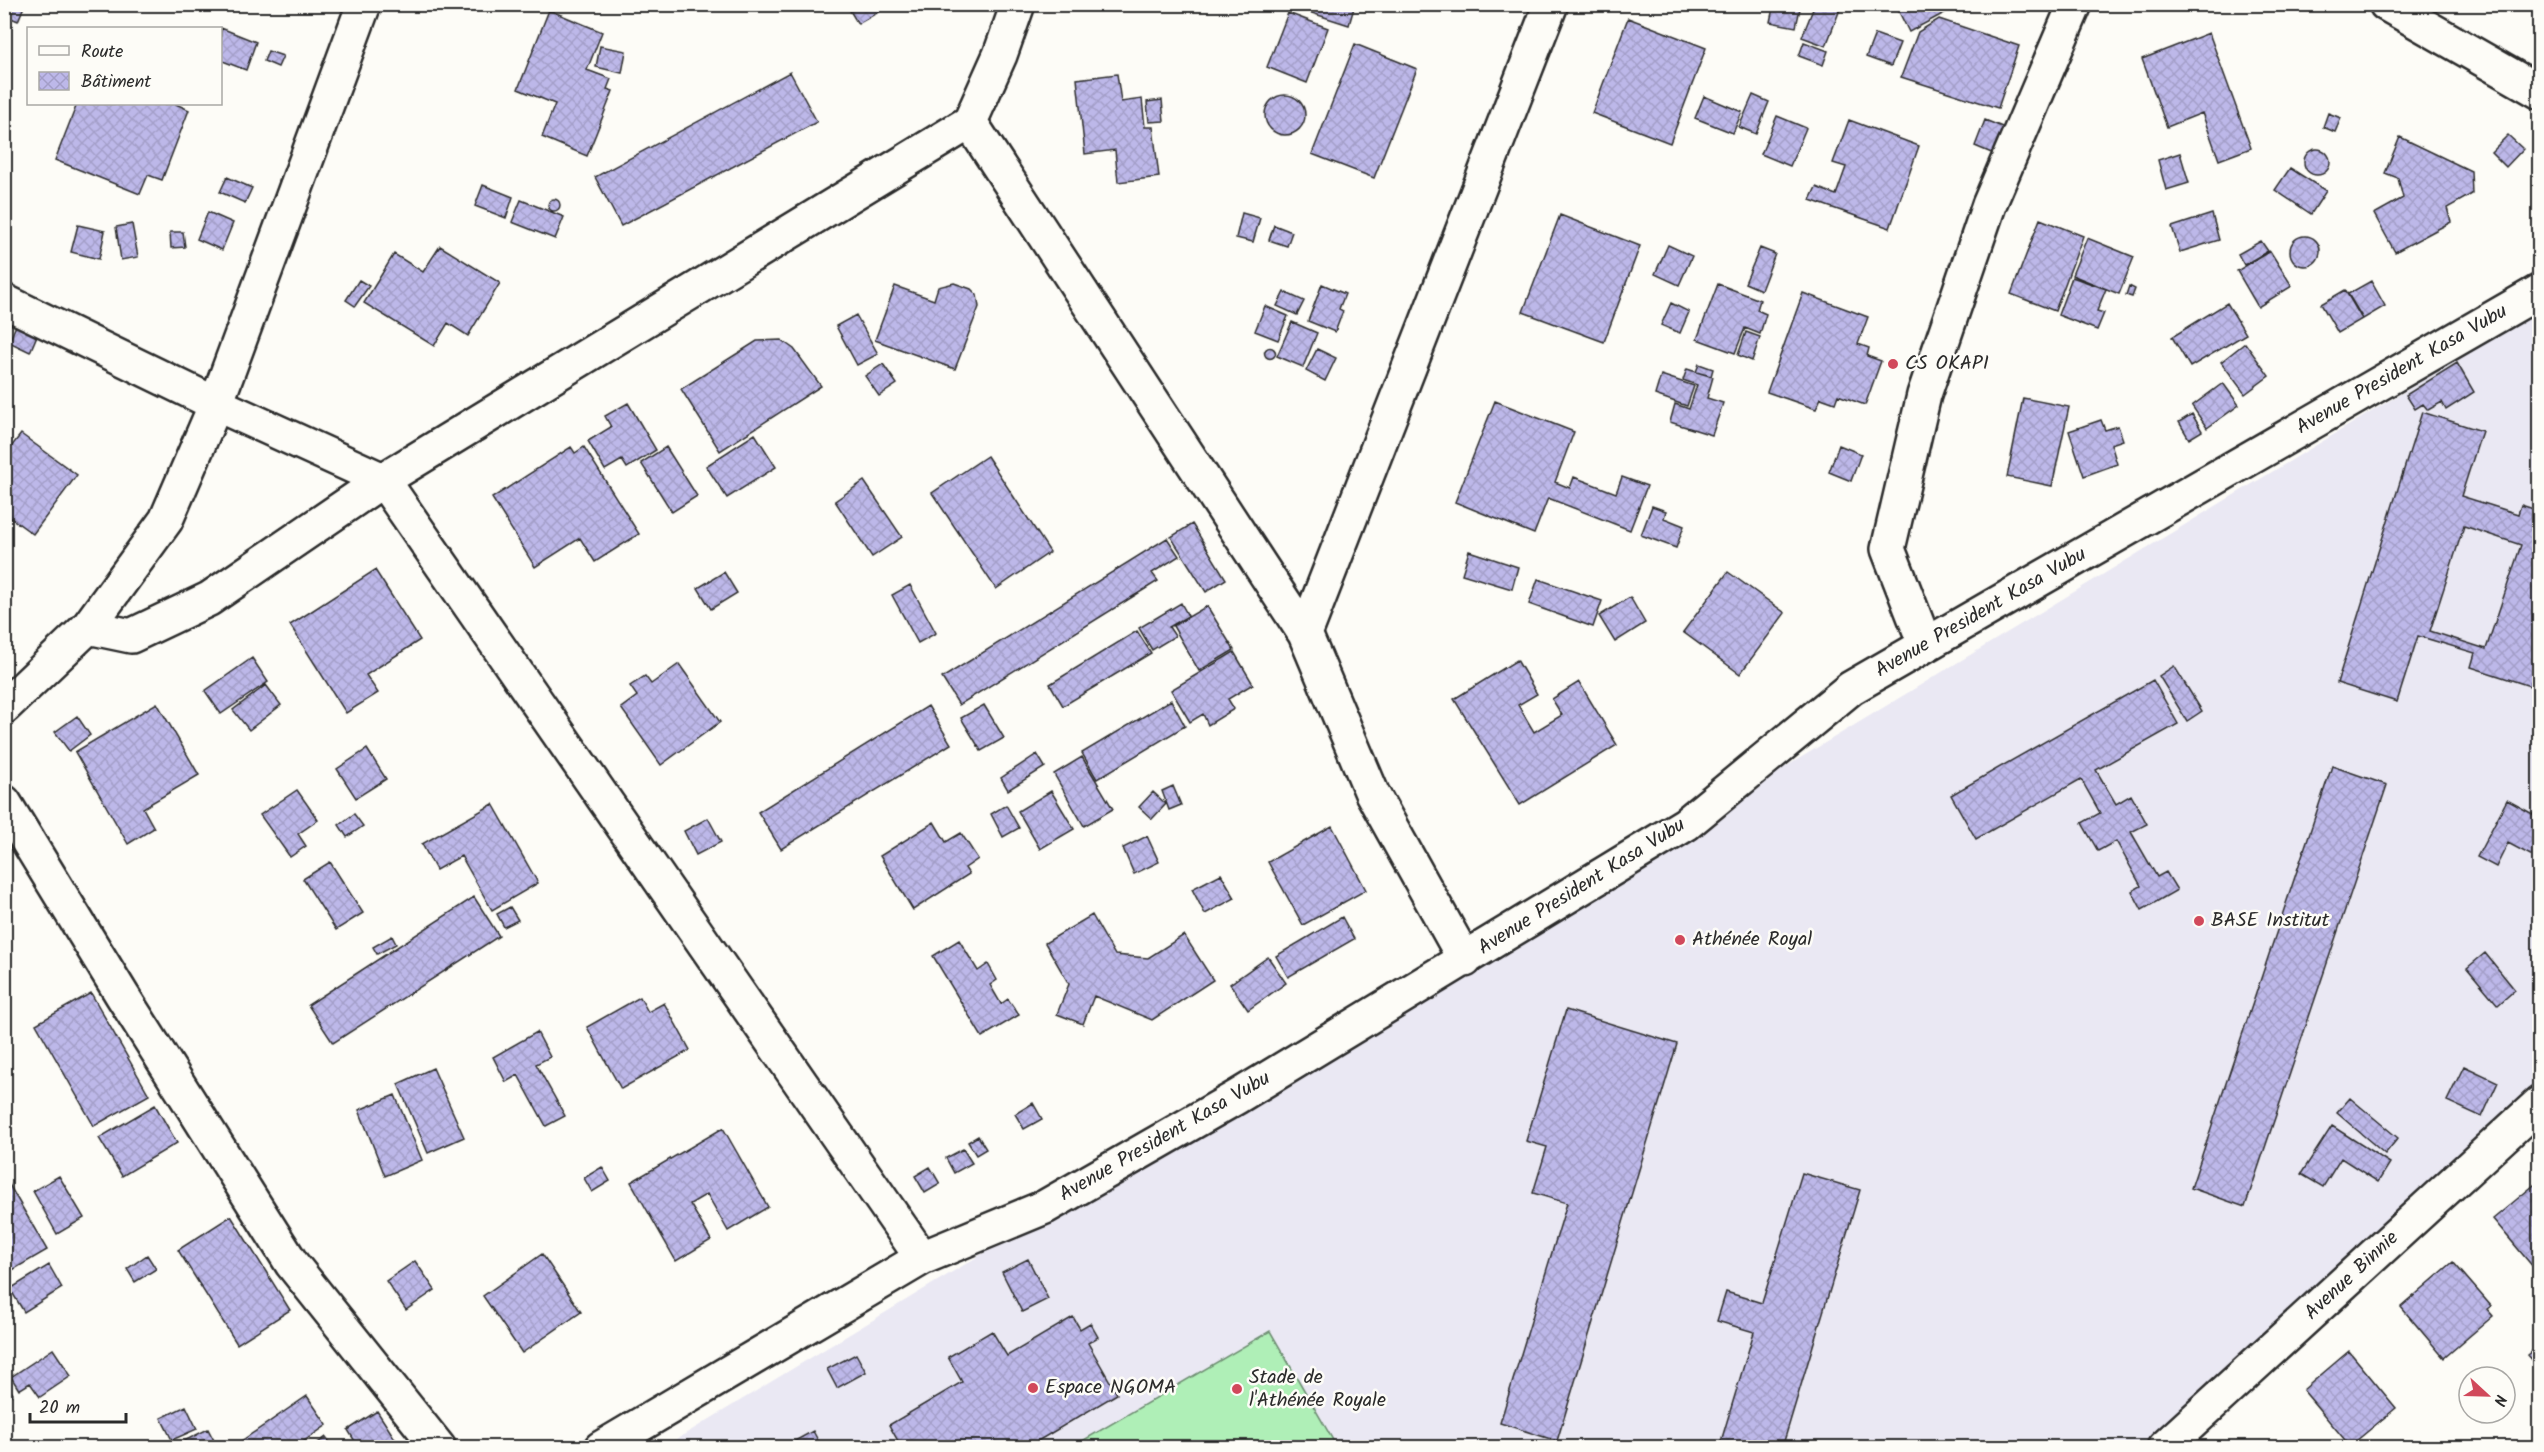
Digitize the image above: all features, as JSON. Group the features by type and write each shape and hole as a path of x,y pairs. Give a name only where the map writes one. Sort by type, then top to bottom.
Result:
{"street":[{"path":"4,707 88,627 166,519 216,404 364,4"},
{"path":"88,627 131,636 208,599 383,480 970,122 1000,55 1018,4"},
{"path":"1305,634 1551,4"},
{"path":"1925,644 1888,549 1911,450 1924,395 1989,205 2074,4"},
{"path":"2386,4 2540,92"},
{"path":"970,122 1305,634 1372,793 1465,960"},
{"name":"Avenue President Kasa Vubu","path":"601,1448 922,1258 1045,1207 1237,1097 1686,824 1851,688 2540,291"},
{"path":"4,301 216,404 383,480 922,1258"},
{"path":"4,802 122,995 292,1264 439,1448"},
{"name":"Avenue Binnie","path":"2164,1448 2540,1103"}],"shaded area":[{"path":"2539,310 2539,1115 2164,1447 662,1448"}],"green space":[{"name":"Stade de l'Athénée Royale","path":"1270,1331 1337,1447 1072,1447"}],"building":[{"path":"4,4 25,4 18,21 4,15"},
{"path":"846,4 892,4 858,24"},
{"path":"1293,4 1355,4 1349,25 1293,7"},
{"path":"1761,4 1801,4 1796,27 1770,22 1773,8"},
{"path":"1815,4 1842,4 1826,46 1802,37"},
{"path":"1895,4 1961,4 1909,32"},
{"path":"549,10 602,32 587,70 611,79 607,89 613,91 587,156 542,137 555,104 518,89"},
{"path":"1288,13 1328,28 1307,83 1267,67"},
{"path":"1628,18 1706,48 1670,143 1592,113"},
{"path":"1939,19 2019,46 1998,108 1901,77 1918,32"},
{"path":"222,28 256,42 246,70 222,61"},
{"path":"2209,33 2251,148 2219,160 2202,113 2167,127 2142,59"},
{"path":"1875,34 1900,43 1891,66 1866,57"},
{"path":"1804,42 1828,51 1823,65 1799,56"},
{"path":"1355,44 1417,69 1374,178 1312,154"},
{"path":"600,46 626,51 622,73 596,67"},
{"path":"268,51 283,56 278,67 264,61"},
{"path":"790,72 817,122 621,226 595,177"},
{"path":"1117,74 1121,102 1142,99 1145,127 1153,127 1159,177 1118,182 1115,150 1085,154 1077,79"},
{"path":"1285,95 1293,96 1299,101 1304,107 1304,123 1299,129 1293,134 1285,135 1277,134 1271,129 1266,123 1265,115 1266,107 1271,101 1277,96"},
{"path":"1753,95 1769,102 1756,134 1739,127"},
{"path":"1704,96 1742,112 1733,133 1695,118"},
{"path":"1162,100 1164,121 1149,122 1147,102"},
{"path":"77,105 178,105 189,110 162,180 148,175 140,194 55,160"},
{"path":"2328,113 2341,118 2335,132 2323,127"},
{"path":"1777,116 1806,128 1790,166 1761,154"},
{"path":"1849,120 1919,146 1890,228 1810,200 1816,187 1836,195 1846,167 1833,163"},
{"path":"1985,120 2012,131 2001,157 1975,146"},
{"path":"2508,135 2523,149 2506,167 2491,152"},
{"path":"2400,137 2471,171 2472,194 2447,208 2451,222 2395,252 2374,214 2403,198 2398,178 2385,173"},
{"path":"2317,149 2326,153 2330,162 2326,171 2317,175 2308,171 2304,162 2308,153"},
{"path":"2180,153 2189,183 2166,190 2158,160"},
{"path":"2290,168 2326,191 2311,214 2275,190"},
{"path":"227,177 252,188 245,203 220,192"},
{"path":"483,185 513,197 506,218 475,206"},
{"path":"556,199 560,205 556,211 552,211 548,203"},
{"path":"521,200 564,217 555,239 512,222"},
{"path":"208,212 233,223 222,250 197,239"},
{"path":"1242,213 1260,218 1253,242 1236,238"},
{"path":"2212,214 2219,240 2180,252 2172,227"},
{"path":"1560,215 1640,246 1604,342 1523,312"},
{"path":"2040,219 2083,236 2055,311 2011,294"},
{"path":"132,224 138,257 121,260 116,227"},
{"path":"78,225 105,231 99,259 71,252"},
{"path":"1274,225 1292,232 1287,246 1269,240"},
{"path":"170,232 183,232 185,247 171,248"},
{"path":"2305,236 2316,240 2320,251 2316,262 2305,266 2294,262 2290,251 2294,240"},
{"path":"2087,238 2134,257 2119,294 2072,275"},
{"path":"2261,241 2268,251 2244,265 2238,254"},
{"path":"1668,245 1692,256 1679,285 1655,274"},
{"path":"440,246 500,283 468,336 448,323 434,346 364,303 394,254 423,272"},
{"path":"1760,248 1775,254 1761,290 1745,283"},
{"path":"2270,251 2292,286 2258,307 2237,271"},
{"path":"2072,277 2106,289 2097,311 2104,313 2097,330 2058,315"},
{"path":"359,280 369,286 355,306 346,300"},
{"path":"2371,281 2385,306 2363,319 2348,294"},
{"path":"954,283 971,289 977,295 979,307 955,369 875,340 895,286 934,300 938,287"},
{"path":"1322,284 1345,294 1339,309 1343,311 1335,332 1308,321"},
{"path":"1718,284 1760,300 1757,310 1766,314 1760,334 1745,328 1735,353 1697,339"},
{"path":"2129,286 2135,289 2132,297 2126,295"},
{"path":"2345,290 2362,319 2338,333 2321,304"},
{"path":"1284,292 1304,301 1297,315 1277,306"},
{"path":"1803,293 1868,317 1858,344 1869,348 1867,356 1881,361 1865,405 1838,395 1835,403 1821,398 1816,409 1767,392"},
{"path":"1671,303 1689,312 1680,333 1661,325"},
{"path":"2227,303 2246,334 2190,367 2172,337"},
{"path":"1265,306 1288,316 1278,340 1255,331"},
{"path":"856,315 878,354 857,365 836,326"},
{"path":"1292,322 1317,333 1303,367 1277,356"},
{"path":"17,323 38,333 30,352 9,342"},
{"path":"1746,332 1760,337 1752,361 1738,355"},
{"path":"781,340 794,349 821,386 720,451 681,389 757,341"},
{"path":"2245,343 2269,376 2245,394 2221,362"},
{"path":"1270,348 1274,349 1274,357 1270,358 1266,357 1265,353 1266,349"},
{"path":"1317,349 1336,358 1325,381 1306,371"},
{"path":"2457,363 2474,392 2446,410 2442,402 2428,410 2423,404 2415,409 2406,395"},
{"path":"883,364 897,384 879,396 865,376"},
{"path":"1699,364 1713,369 1711,376 1696,372"},
{"path":"1687,369 1713,377 1707,398 1723,403 1712,435 1670,422 1675,404 1689,409 1697,385 1683,380"},
{"path":"1661,375 1694,386 1687,406 1655,395"},
{"path":"2223,383 2239,405 2207,428 2192,406"},
{"path":"2023,398 2069,407 2052,486 2007,477"},
{"path":"1495,401 1574,432 1555,482 1570,488 1574,477 1616,493 1622,477 1647,486 1630,530 1548,498 1534,534 1455,502"},
{"path":"628,403 656,450 627,468 622,460 605,470 588,441 611,427 605,416"},
{"path":"2422,412 2482,431 2461,496 2518,514 2521,505 2540,511 2540,655 2530,686 2471,667 2475,653 2418,636 2397,702 2337,683","holes":["2464,526 2521,545 2486,649 2430,631"]},
{"path":"2192,414 2202,431 2189,439 2179,422"},
{"path":"2101,420 2105,430 2118,426 2123,440 2111,444 2117,464 2084,476 2069,431"},
{"path":"21,434 77,475 33,534 4,513 4,456"},
{"path":"755,434 776,467 727,498 706,466"},
{"path":"1839,445 1861,454 1851,481 1829,472"},
{"path":"571,447 575,453 584,447 639,534 595,562 580,538 535,567 492,498"},
{"path":"666,447 697,496 672,512 641,463"},
{"path":"987,456 1050,552 996,589 932,493"},
{"path":"864,481 902,537 872,557 835,501"},
{"path":"1652,506 1666,511 1664,518 1684,526 1676,548 1641,535"},
{"path":"1192,524 1226,579 1206,592 1171,537"},
{"path":"1167,538 1179,556 1152,573 1158,581 959,705 942,678"},
{"path":"1469,551 1518,567 1512,589 1462,574"},
{"path":"375,570 420,640 366,675 378,693 346,713 290,625"},
{"path":"724,572 737,593 711,609 698,588"},
{"path":"1728,572 1785,613 1740,674 1683,632"},
{"path":"1538,579 1602,601 1593,627 1529,604"},
{"path":"910,585 936,633 918,643 892,595"},
{"path":"1630,597 1645,623 1615,642 1599,616"},
{"path":"1181,603 1188,616 1169,627 1175,636 1152,650 1139,628"},
{"path":"1207,606 1234,650 1199,671 1173,626"},
{"path":"1137,631 1151,653 1063,706 1050,684"},
{"path":"1234,652 1253,684 1228,699 1234,709 1208,725 1203,714 1190,722 1171,690"},
{"path":"252,658 268,682 221,714 205,691"},
{"path":"1517,660 1537,694 1518,705 1534,732 1562,715 1552,699 1579,682 1617,745 1520,805 1454,699"},
{"path":"679,664 720,722 661,765 621,708 637,696 630,686 645,676 651,684"},
{"path":"2174,666 2202,711 2187,721 2159,676"},
{"path":"2153,680 2178,724 2096,770 2116,804 2131,795 2147,824 2131,832 2157,877 2166,872 2177,890 2142,910 2132,891 2141,886 2116,841 2098,851 2082,823 2100,813 2081,779 1976,839 1951,795"},
{"path":"266,685 281,705 249,730 233,710"},
{"path":"1171,700 1185,726 1097,779 1082,753"},
{"path":"157,703 199,775 143,808 154,828 128,844 75,752"},
{"path":"984,705 1004,738 981,751 961,718"},
{"path":"928,706 951,744 781,849 758,812"},
{"path":"77,716 90,735 69,751 55,732"},
{"path":"367,749 386,779 356,798 337,769"},
{"path":"1037,754 1045,767 1008,790 1001,778"},
{"path":"1082,757 1113,809 1084,826 1054,774"},
{"path":"2332,766 2387,785 2245,1207 2191,1188"},
{"path":"1173,786 1181,805 1169,810 1162,791"},
{"path":"297,790 318,820 298,834 306,846 290,857 260,815"},
{"path":"1051,791 1074,829 1040,849 1018,811"},
{"path":"1153,792 1166,804 1152,819 1139,807"},
{"path":"2507,800 2540,818 2540,860 2508,843 2496,867 2477,857"},
{"path":"493,804 538,883 492,910 461,856 436,870 422,844"},
{"path":"1006,805 1019,828 1003,837 991,814"},
{"path":"354,814 363,826 347,837 339,825"},
{"path":"708,818 721,842 696,855 684,831"},
{"path":"934,822 946,842 961,833 978,859 965,868 969,874 913,910 880,856"},
{"path":"1332,826 1366,890 1303,925 1268,862"},
{"path":"1147,836 1159,862 1134,874 1123,848"},
{"path":"330,862 363,913 336,930 303,879"},
{"path":"1221,874 1235,898 1205,914 1192,889"},
{"path":"474,897 499,936 333,1043 308,1005"},
{"path":"510,907 518,920 504,927 497,914"},
{"path":"1092,915 1115,955 1148,958 1184,935 1213,980 1152,1020 1094,996 1083,1024 1057,1014 1069,984 1045,943"},
{"path":"1342,917 1354,939 1288,977 1276,956"},
{"path":"392,936 396,944 377,954 373,947"},
{"path":"959,940 978,971 988,964 997,980 990,985 1001,1004 1008,999 1019,1015 982,1037 933,956"},
{"path":"2485,953 2515,990 2498,1005 2467,968"},
{"path":"1268,957 1286,983 1248,1010 1230,984"},
{"path":"91,993 149,1095 94,1126 36,1024"},
{"path":"640,997 648,1012 664,1003 690,1050 621,1089 587,1027"},
{"path":"1566,1010 1677,1044 1557,1441 1500,1423 1567,1203 1533,1193 1547,1147 1526,1141"},
{"path":"537,1032 550,1057 536,1064 565,1116 546,1126 518,1075 506,1082 493,1057"},
{"path":"2464,1066 2498,1082 2482,1117 2447,1101"},
{"path":"433,1068 464,1137 428,1153 398,1084"},
{"path":"395,1095 422,1160 385,1176 359,1110"},
{"path":"2350,1098 2398,1138 2385,1154 2337,1113"},
{"path":"1033,1103 1042,1119 1024,1129 1015,1114"},
{"path":"155,1105 177,1143 122,1176 99,1138"},
{"path":"2332,1126 2390,1163 2378,1182 2341,1158 2323,1187 2301,1174"},
{"path":"723,1128 768,1207 728,1231 707,1194 690,1204 711,1240 676,1261 631,1182"},
{"path":"978,1136 986,1149 976,1155 968,1142"},
{"path":"963,1149 972,1163 954,1173 946,1158"},
{"path":"602,1167 610,1181 592,1192 584,1178"},
{"path":"930,1167 940,1184 925,1193 915,1176"},
{"path":"1802,1173 1860,1190 1782,1448 1719,1448 1754,1332 1717,1321 1726,1292 1762,1303"},
{"path":"4,1176 47,1250 4,1275"},
{"path":"59,1176 84,1218 57,1234 33,1191"},
{"path":"2540,1180 2540,1274 2539,1274 2493,1219"},
{"path":"231,1216 290,1310 237,1344 178,1250"},
{"path":"542,1254 581,1312 522,1353 483,1296"},
{"path":"147,1255 156,1269 135,1282 127,1269"},
{"path":"1028,1259 1048,1299 1022,1312 1002,1272"},
{"path":"415,1261 435,1290 406,1310 386,1281"},
{"path":"2453,1262 2491,1306 2487,1309 2493,1316 2444,1358 2401,1307"},
{"path":"49,1265 62,1288 24,1312 10,1289"},
{"name":"Espace NGOMA","path":"1073,1317 1080,1329 1090,1323 1098,1337 1088,1343 1117,1394 1026,1448 902,1448 889,1425 962,1382 948,1357 992,1331 1007,1356"},
{"path":"2540,1344 2540,1370 2527,1355"},
{"path":"53,1349 71,1376 40,1397 30,1383 19,1390 11,1377"},
{"path":"2349,1351 2396,1408 2350,1446 2303,1390"},
{"path":"856,1354 866,1372 837,1388 827,1369"},
{"path":"4,1380 13,1394 4,1400"},
{"path":"307,1396 327,1425 294,1448 231,1448"},
{"path":"186,1406 197,1429 172,1440 161,1418"},
{"path":"377,1411 401,1448 359,1448 348,1430"},
{"path":"208,1429 218,1448 182,1448 180,1443"},
{"path":"813,1431 822,1448 784,1448 784,1447"},
{"path":"326,1437 334,1448 311,1448"}],"place":[{"name":"CS OKAPI","path":"1893,364"},
{"name":"BASE Institut","path":"2199,921"},
{"name":"Athénée Royal","path":"1680,940"},
{"name":"Espace NGOMA","path":"1033,1388"},
{"name":"Stade de l'Athénée Royale","path":"1237,1389"}]}
